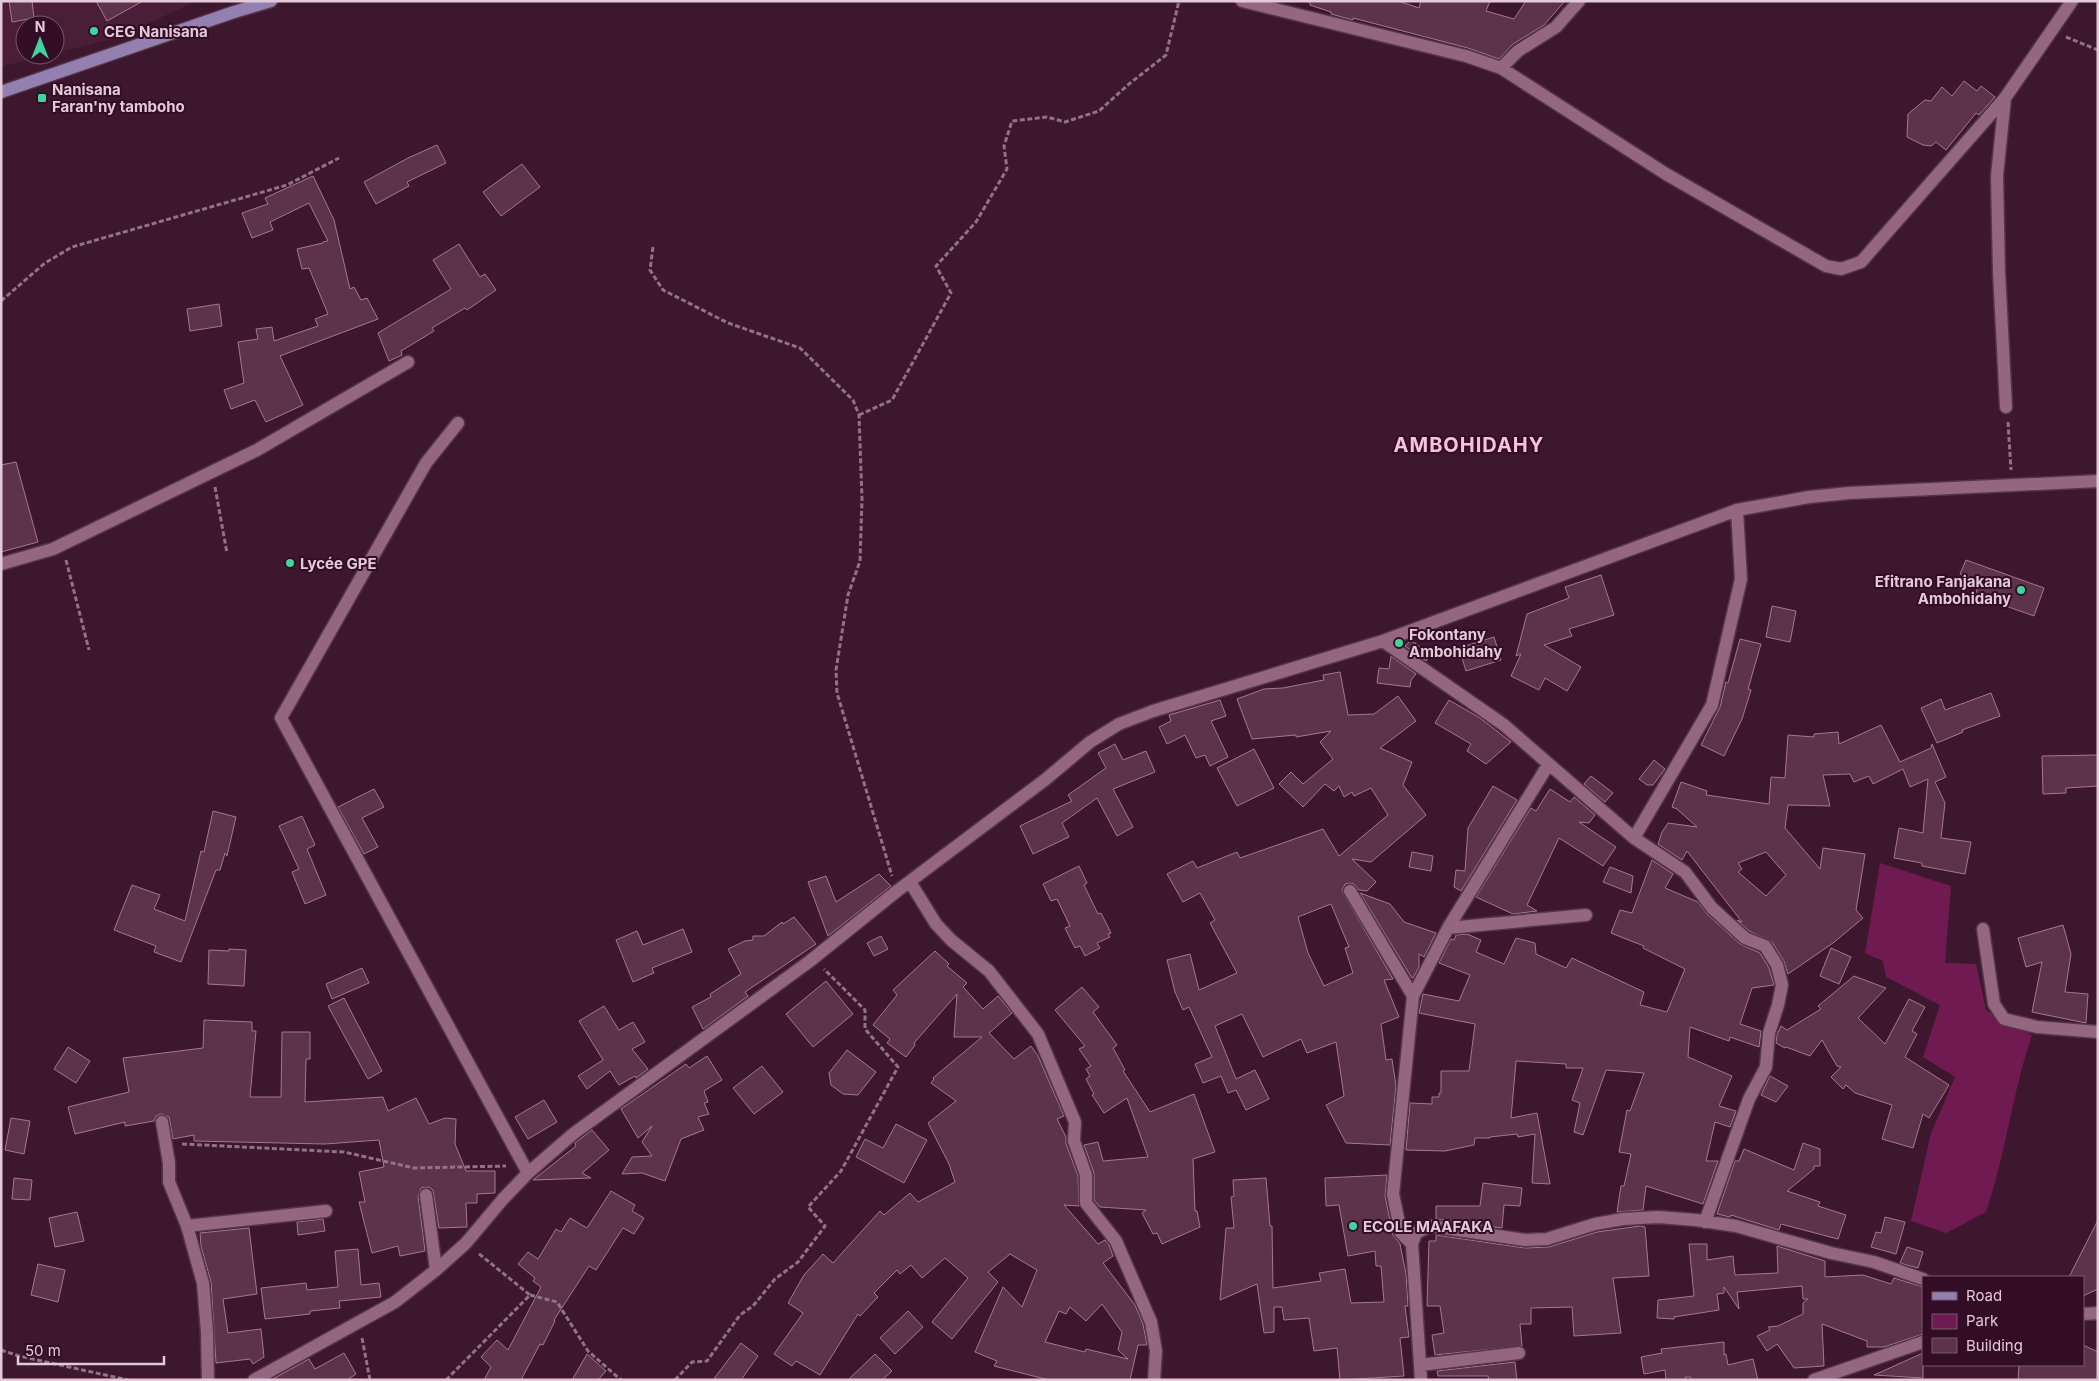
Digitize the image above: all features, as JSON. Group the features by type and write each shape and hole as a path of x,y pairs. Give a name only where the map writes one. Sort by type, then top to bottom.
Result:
{"main road":[{"path":"1,92 271,1"}],"street":[{"path":"1242,1 1466,56 1501,68 1666,174 1826,266 1841,269 1861,262 1959,152 2005,98 2072,1"},
{"path":"1501,68 1518,51 1556,26 1579,1"},
{"path":"2005,98 1997,176 1999,272 2006,407"},
{"path":"1,564 53,550 213,472 257,450 408,362"},
{"path":"458,423 426,463 281,718 526,1170"},
{"path":"254,1380 395,1302 436,1270 466,1243 526,1170 813,958 897,891 1046,779 1090,742 1119,724 1153,711 1383,641 1737,510 1809,497 1849,493 2098,481"},
{"path":"1634,838 1712,705 1741,579 1737,510"},
{"path":"1383,641 1504,725 1634,838 1685,872 1712,908 1745,938 1765,946 1777,965 1782,985 1769,1033 1766,1067 1749,1099 1705,1222"},
{"path":"1412,1244 1401,1234 1393,1194 1413,996 1448,928 1548,765"},
{"path":"910,882 936,924 951,940 989,971 1038,1034 1075,1122 1074,1141 1086,1175 1086,1203 1116,1241 1151,1322 1156,1351 1154,1380"},
{"path":"1350,891 1413,996"},
{"path":"1448,928 1586,915"},
{"path":"1983,929 1994,1004 2004,1019 2037,1028 2098,1032"},
{"path":"162,1122 169,1182 187,1226 203,1283 208,1380"},
{"path":"426,1195 436,1270"},
{"path":"187,1226 326,1211"},
{"path":"1421,1380 1412,1244 1416,1233 1430,1226 1524,1240 1547,1239 1595,1224 1623,1219 1658,1217 1705,1222 1736,1226 1831,1253 1874,1262 1922,1279"},
{"path":"2084,1314 2098,1314"},
{"path":"1814,1380 1922,1342"},
{"path":"1420,1365 1519,1353"}],"path":[{"path":"859,415 892,400 951,293 936,266 976,222 1007,169 1004,146 1012,121 1047,117 1065,122 1099,111 1166,55 1179,1"},
{"path":"2051,31 2098,50"},
{"path":"1,301 45,263 72,247 287,185 339,158"},
{"path":"653,247 650,270 663,290 728,323 800,348 853,400 859,415 862,499 860,561 848,595 836,670 838,693 897,891"},
{"path":"2006,407 2013,486"},
{"path":"213,472 227,553"},
{"path":"63,545 88,650"},
{"path":"674,1380 692,1362 707,1361 740,1315 753,1306 775,1279 798,1262 825,1226 808,1207 842,1171 898,1067 865,1029 865,1010 813,958"},
{"path":"166,1144 295,1148 344,1152 414,1168 526,1170"},
{"path":"466,1243 530,1295 557,1302 588,1351 621,1380"},
{"path":"446,1380 530,1295"},
{"path":"358,1323 370,1380"},
{"path":"1,1350 19,1356 128,1380"}],"shaded area":[{"name":"CEG Nanisana","path":"1,1 196,1 120,37 65,51 65,15 15,15 15,63 1,67"}],"green space":[{"path":"1880,863 1951,886 1945,963 1976,964 1986,1010 2032,1035 2019,1079 1999,1168 1986,1212 1946,1233 1911,1221 1931,1133 1955,1077 1923,1057 1940,1005 1886,977 1883,961 1865,953"}],"building":[{"path":"9,1 32,1 34,15 15,15 15,21 12,22"},
{"path":"96,1 143,1 107,21"},
{"path":"1310,1 1398,1 1419,8 1421,1 1490,1 1486,11 1514,19 1526,1 1565,1 1544,25 1513,44 1499,59 1468,48 1331,14 1331,12 1310,5"},
{"path":"1964,81 1977,91 1981,86 1995,97 1979,115 1976,113 1946,150 1936,142 1931,146 1923,145 1907,137 1908,114 1925,100 1931,101 1942,87 1952,96"},
{"path":"437,145 446,163 407,182 409,186 376,204 364,182 408,158"},
{"path":"522,164 540,187 501,216 483,192"},
{"path":"313,176 334,220 350,289 354,287 361,300 367,298 378,319 280,356 303,405 266,422 255,400 231,409 224,390 244,383 238,342 258,339 256,329 272,327 274,341 318,326 315,319 328,314 309,268 302,269 297,249 328,241 309,203 270,222 273,230 252,238 242,213 268,204 265,198"},
{"path":"459,244 480,277 485,274 496,290 467,310 465,308 432,328 434,331 401,351 402,355 389,361 378,333 451,289 433,260"},
{"path":"219,304 222,326 190,331 187,309"},
{"path":"16,462 38,542 1,552 1,465"},
{"path":"1966,560 2044,588 2034,616 1975,595 1980,581 1960,574"},
{"path":"1601,575 1614,615 1569,629 1572,636 1544,645 1581,667 1567,691 1545,678 1539,690 1511,676 1521,654 1516,656 1527,614 1569,598 1565,587"},
{"path":"1772,606 1796,611 1790,642 1766,637"},
{"path":"1494,637 1501,660 1466,671 1459,648"},
{"path":"1740,639 1761,644 1748,689 1751,690 1742,719 1724,756 1701,745 1720,707"},
{"path":"1411,640 1430,655 1426,661 1405,646"},
{"path":"1391,656 1416,674 1411,680 1410,687 1377,683 1379,668 1389,669"},
{"path":"1340,672 1348,715 1374,714 1398,696 1416,721 1380,748 1412,762 1403,785 1426,815 1371,862 1352,859 1376,882 1367,891 1359,890 1354,884 1350,883 1345,884 1342,891 1393,979 1384,980 1399,1017 1381,1024 1386,1060 1392,1059 1396,1086 1390,1145 1346,1143 1326,1105 1344,1096 1336,1042 1307,1053 1301,1039 1263,1057 1242,1014 1215,1026 1236,1079 1255,1070 1269,1099 1246,1110 1236,1090 1228,1093 1221,1076 1203,1083 1195,1064 1212,1057 1189,1007 1183,1010 1175,992 1167,960 1190,954 1199,990 1237,973 1210,923 1215,920 1200,893 1183,902 1167,874 1193,861 1197,868 1237,852 1240,858 1323,829 1339,856 1388,815 1371,788 1354,796 1352,792 1344,797 1339,786 1334,791 1325,784 1303,807 1279,784 1291,772 1303,784 1333,759 1320,742 1331,731 1296,737 1296,735 1252,739 1237,699 1264,689 1283,688 1324,680 1323,675","holes":["1331,904 1349,947 1345,948 1353,973 1324,986 1308,953 1298,917"]},
{"path":"1991,693 2000,716 1962,730 1963,732 1937,743 1921,708 1941,699 1945,710"},
{"path":"1220,700 1226,716 1211,721 1228,757 1210,766 1205,755 1196,758 1185,735 1167,744 1159,727 1171,721 1169,715"},
{"path":"1449,700 1480,718 1511,742 1486,764 1467,751 1471,744 1435,723"},
{"path":"1881,725 1900,762 1931,748 1932,744 1946,777 1935,782 1945,803 1941,838 1971,842 1965,874 1922,866 1922,863 1894,858 1899,828 1923,833 1928,779 1910,787 1903,769 1873,784 1869,776 1854,782 1850,774 1823,775 1830,806 1788,805 1785,828 1820,869 1823,848 1865,854 1856,910 1863,918 1833,943 1788,974 1784,961 1772,942 1749,931 1737,920 1742,922 1687,851 1682,860 1658,844 1662,832 1668,823 1697,827 1677,809 1672,807 1681,782 1707,791 1706,795 1769,804 1771,777 1785,778 1788,735 1814,737 1814,734 1838,732 1839,744","holes":["1766,852 1786,875 1766,896 1738,872 1742,869 1738,863"]},
{"path":"1115,744 1123,760 1146,751 1155,772 1113,789 1133,827 1117,836 1097,798 1062,823 1069,837 1033,854 1020,826 1072,801 1068,795 1106,768 1098,753"},
{"path":"1254,749 1274,788 1237,806 1217,768"},
{"path":"2098,755 2098,786 2066,788 2066,793 2043,794 2042,756"},
{"path":"1654,760 1665,769 1653,785 1647,785 1639,779"},
{"path":"1591,776 1613,793 1605,802 1584,784"},
{"path":"1493,786 1517,800 1461,891 1454,887 1456,870 1465,871 1468,828"},
{"path":"374,789 384,807 362,818 378,847 364,854 338,807"},
{"path":"1550,789 1570,802 1574,797 1595,815 1589,823 1579,822 1616,847 1603,866 1559,838 1527,905 1537,911 1513,914 1476,897 1531,808 1536,811"},
{"path":"213,811 236,817 227,856 225,853 220,870 216,870 181,962 154,952 156,946 114,930 132,885 160,895 154,909 185,921 201,851 204,852"},
{"path":"302,816 315,845 307,849 326,895 305,904 292,872 299,869 279,826"},
{"path":"1412,852 1433,856 1431,871 1409,867"},
{"path":"1652,860 1673,874 1665,888 1698,902 1707,914 1740,944 1760,953 1769,968 1774,985 1752,988 1740,1024 1761,1031 1759,1047 1730,1037 1729,1041 1690,1027 1688,1057 1732,1076 1719,1106 1736,1111 1730,1127 1715,1122 1706,1161 1718,1161 1703,1204 1646,1186 1643,1210 1617,1212 1621,1186 1624,1186 1631,1154 1619,1152 1627,1110 1630,1111 1644,1073 1606,1070 1583,1135 1574,1132 1580,1103 1572,1100 1583,1068 1566,1068 1566,1064 1516,1061 1511,1118 1537,1113 1550,1184 1532,1183 1535,1134 1518,1137 1517,1134 1475,1138 1474,1145 1445,1151 1406,1150 1410,1103 1432,1104 1432,1097 1439,1097 1439,1093 1441,1093 1441,1071 1469,1071 1475,1024 1419,1013 1423,994 1459,1001 1470,975 1439,963 1451,939 1454,940 1456,935 1467,934 1481,940 1476,952 1504,964 1516,938 1535,943 1536,954 1566,968 1572,958 1644,992 1640,1005 1667,1012 1685,969 1643,948 1644,946 1611,933 1620,910 1632,913"},
{"path":"1079,866 1087,883 1084,885 1098,914 1101,913 1111,933 1108,934 1110,937 1097,943 1100,948 1085,956 1080,946 1075,948 1065,928 1070,926 1057,899 1051,901 1043,884"},
{"path":"1610,867 1633,876 1631,893 1603,882"},
{"path":"879,874 891,886 828,936 808,882 826,876 836,902"},
{"path":"1360,893 1390,904 1404,922 1436,933 1424,957 1419,954 1419,967 1413,978 1412,978"},
{"path":"794,917 816,944 745,992 748,996 703,1029 692,1007 711,997 710,994 741,974 728,949 745,941 753,940 753,936 764,936 782,922 783,924"},
{"path":"2063,925 2071,954 2065,992 2088,994 2086,1023 2032,1012 2042,962 2026,967 2018,938"},
{"path":"683,929 692,952 652,968 654,973 633,982 616,940 637,931 643,945"},
{"path":"881,936 888,949 874,956 867,943"},
{"path":"1831,948 1851,957 1839,984 1820,976"},
{"path":"229,949 246,950 244,986 208,984 209,950 229,951"},
{"path":"935,951 949,964 947,966 967,983 963,987 983,1009 998,996 1012,1013 989,1033 1014,1059 1031,1046 1038,1056 1064,1116 1057,1119 1066,1137 1066,1144 1078,1176 1079,1206 1064,1205 1098,1244 1105,1240 1109,1245 1113,1256 1103,1263 1135,1305 1143,1324 1147,1345 1138,1345 1130,1380 1049,1380 994,1366 997,1361 975,1352 1003,1287 1022,1307 1037,1270 1010,1254 988,1272 998,1282 952,1339 932,1322 968,1278 945,1258 922,1278 911,1265 900,1274 897,1270 874,1293 878,1297 860,1316 858,1314 820,1375 796,1361 792,1366 774,1354 803,1313 788,1303 804,1275 823,1254 833,1263 880,1211 884,1215 910,1193 918,1202 955,1182 949,1164 928,1123 956,1101 931,1083 933,1078 982,1037 954,1037 957,994 914,1043 915,1045 906,1057 887,1043 890,1039 873,1025 897,995 893,990","holes":["1102,1304 1122,1332 1118,1350 1128,1359 1086,1349 1085,1352 1045,1342 1059,1311 1066,1314 1070,1307 1086,1321"]},
{"path":"362,968 369,983 332,999 326,984"},
{"path":"1854,976 1886,988 1858,1018 1885,1044 1909,999 1925,1007 1912,1031 1917,1034 1905,1057 1949,1085 1929,1118 1923,1114 1913,1148 1882,1139 1892,1105 1855,1093 1846,1085 1843,1089 1831,1077 1841,1067 1837,1066 1822,1040 1810,1056 1776,1043 1781,1026 1787,1030 1821,1009 1818,1006"},
{"path":"826,981 853,1014 813,1047 786,1014"},
{"path":"1082,987 1099,1007 1093,1012 1117,1045 1113,1048 1125,1070 1123,1071 1150,1112 1194,1094 1215,1152 1193,1159 1195,1211 1197,1211 1200,1227 1162,1244 1157,1233 1153,1234 1142,1213 1146,1210 1100,1207 1094,1200 1094,1173 1084,1145 1098,1142 1103,1161 1148,1157 1127,1098 1104,1113 1092,1095 1094,1094 1086,1079 1090,1076 1086,1069 1091,1066 1079,1049 1085,1046 1055,1010"},
{"path":"344,998 382,1071 368,1079 328,1006"},
{"path":"604,1006 619,1030 633,1022 645,1042 632,1049 648,1069 636,1078 635,1076 619,1085 610,1071 587,1089 578,1076 603,1060 579,1021"},
{"path":"204,1020 252,1022 252,1031 256,1031 250,1097 281,1097 282,1032 310,1032 310,1059 306,1059 305,1102 383,1097 388,1111 416,1098 429,1124 445,1118 456,1119 455,1144 466,1171 495,1171 495,1193 477,1194 477,1203 466,1203 467,1227 439,1228 433,1190 429,1187 421,1188 418,1196 425,1251 400,1256 398,1246 372,1253 359,1202 365,1202 359,1172 384,1167 379,1140 325,1144 194,1141 194,1135 173,1139 169,1117 161,1114 156,1116 154,1121 125,1126 125,1122 75,1134 68,1107 129,1092 123,1058 203,1048"},
{"path":"68,1047 90,1061 76,1083 54,1069"},
{"path":"847,1050 876,1072 858,1095 843,1094 831,1085 829,1073"},
{"path":"707,1056 722,1080 704,1091 708,1102 704,1103 709,1114 698,1117 704,1130 681,1139 665,1181 642,1173 622,1174 632,1157 652,1156 642,1142 652,1126 638,1138 621,1109 686,1064 689,1068"},
{"path":"762,1066 783,1092 754,1114 733,1088"},
{"path":"1770,1076 1788,1086 1776,1102 1761,1095"},
{"path":"544,1100 557,1122 528,1139 515,1117"},
{"path":"11,1118 30,1121 24,1154 5,1150"},
{"path":"896,1124 927,1140 904,1183 856,1157 865,1139 883,1148"},
{"path":"592,1130 609,1150 582,1173 591,1178 533,1180 576,1146 575,1143"},
{"path":"1803,1143 1820,1149 1820,1166 1814,1166 1814,1169 1787,1191 1820,1202 1818,1206 1846,1215 1838,1239 1781,1224 1779,1230 1731,1215 1730,1217 1717,1214 1735,1161 1739,1161 1744,1149 1794,1170"},
{"path":"1387,1175 1385,1196 1393,1235 1400,1244 1406,1274 1408,1306 1405,1306 1409,1337 1400,1338 1404,1376 1340,1380 1337,1348 1314,1351 1309,1318 1284,1320 1282,1307 1274,1307 1274,1332 1264,1333 1257,1284 1220,1300 1226,1228 1234,1228 1231,1197 1234,1196 1233,1180 1266,1178 1270,1226 1272,1226 1273,1288 1321,1281 1319,1273 1345,1269 1351,1303 1384,1302 1381,1266 1376,1266 1375,1251 1348,1256 1339,1205 1326,1206 1325,1178"},
{"path":"14,1178 32,1180 30,1200 12,1199"},
{"path":"1483,1183 1522,1188 1520,1206 1504,1205 1502,1228 1436,1219 1436,1206 1480,1206"},
{"path":"611,1191 635,1205 632,1211 644,1218 634,1234 623,1228 596,1270 589,1266 554,1320 543,1345 540,1344 521,1380 484,1380 491,1367 481,1357 497,1340 508,1350 541,1287 533,1281 535,1278 518,1264 528,1252 538,1259 556,1229 561,1232 570,1218 587,1228"},
{"path":"77,1212 84,1241 55,1247 49,1218"},
{"path":"1885,1217 1905,1222 1896,1254 1871,1247 1876,1232 1881,1233"},
{"path":"323,1219 325,1231 298,1235 297,1222"},
{"path":"2098,1220 2098,1289 2084,1296 2084,1276 2070,1276"},
{"path":"1640,1226 1645,1227 1649,1276 1613,1278 1621,1333 1574,1336 1572,1307 1531,1308 1531,1324 1520,1324 1522,1346 1435,1355 1432,1335 1444,1333 1440,1306 1427,1306 1429,1241 1436,1241 1436,1235 1525,1248 1549,1247 1597,1232"},
{"path":"249,1228 257,1294 223,1299 228,1333 261,1329 264,1357 253,1364 250,1359 216,1363 211,1282 201,1246 200,1233"},
{"path":"1689,1244 1707,1244 1707,1260 1733,1256 1735,1275 1778,1273 1777,1246 1825,1261 1825,1277 1863,1275 1891,1284 1894,1278 1922,1287 1922,1334 1884,1347 1867,1347 1867,1341 1822,1324 1824,1366 1794,1368 1777,1344 1767,1351 1757,1336 1770,1330 1768,1327 1778,1326 1803,1314 1803,1303 1808,1299 1803,1299 1802,1286 1737,1292 1739,1309 1724,1287 1724,1293 1717,1294 1719,1310 1674,1317 1674,1319 1657,1318 1658,1300 1694,1296"},
{"path":"1907,1247 1923,1252 1918,1268 1900,1263"},
{"path":"358,1249 361,1285 379,1283 381,1297 339,1301 340,1308 310,1311 310,1314 265,1319 261,1288 306,1283 307,1290 338,1287 335,1251"},
{"path":"38,1264 65,1270 58,1302 31,1295"},
{"path":"908,1311 923,1327 895,1354 880,1338"},
{"path":"1724,1342 1724,1355 1726,1354 1728,1365 1753,1359 1758,1380 1691,1380 1691,1377 1685,1377 1686,1380 1666,1380 1665,1370 1644,1374 1641,1357 1662,1353 1661,1349"},
{"path":"741,1343 758,1356 741,1380 713,1380"},
{"path":"2084,1345 2098,1352 2098,1380 2018,1380 2019,1366 2084,1366"},
{"path":"344,1353 356,1374 347,1380 271,1380 309,1359 315,1369"},
{"path":"1922,1353 1923,1378 1874,1375"},
{"path":"587,1354 606,1371 598,1380 572,1380"},
{"path":"875,1354 892,1371 882,1380 848,1380"},
{"path":"1515,1362 1517,1380 1489,1380 1488,1376 1438,1376 1437,1371"}],"place":[{"name":"CEG Nanisana","path":"94,31"},
{"name":"Nanisana Faran'ny tamboho","path":"42,98"},
{"name":"Lycée GPE","path":"290,563"},
{"name":"Efitrano Fanjakana Ambohidahy","path":"2021,590"},
{"name":"Fokontany Ambohidahy","path":"1399,643"},
{"name":"ECOLE MAAFAKA","path":"1353,1226"}],"district":[{"name":"AMBOHIDAHY","path":"1469,445"}]}
